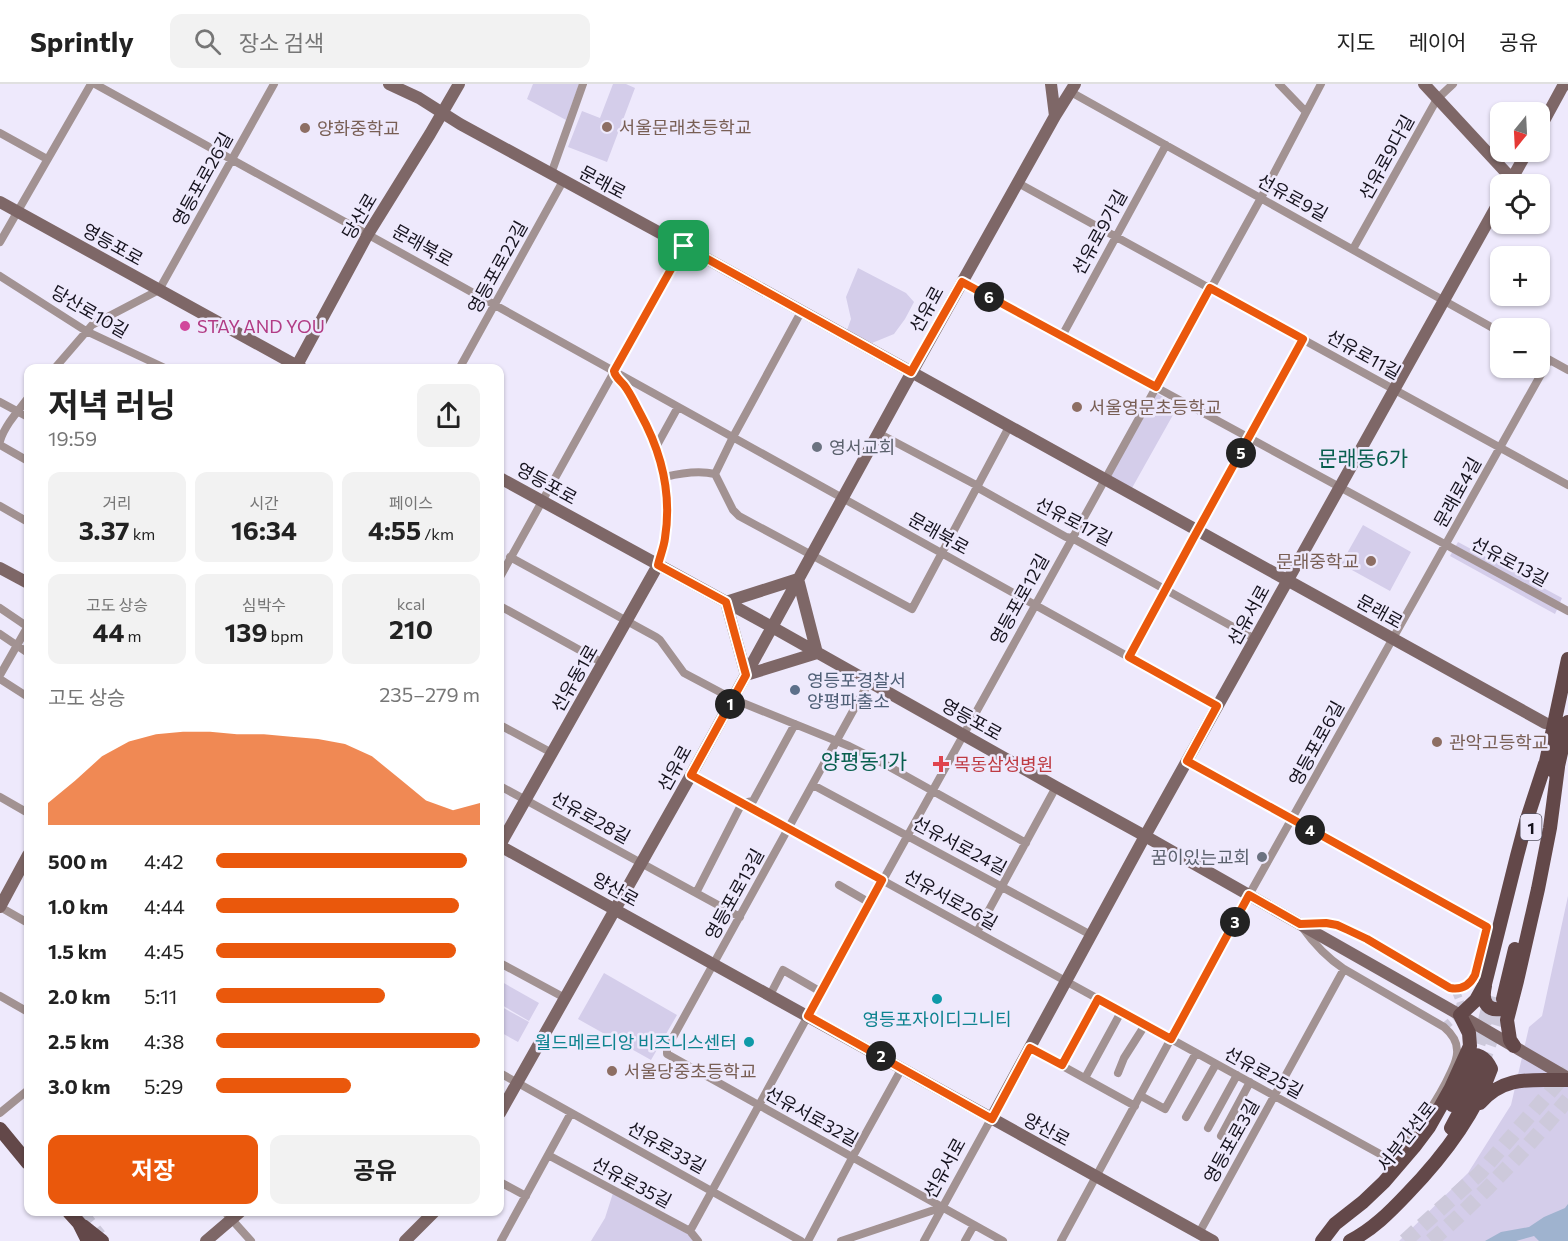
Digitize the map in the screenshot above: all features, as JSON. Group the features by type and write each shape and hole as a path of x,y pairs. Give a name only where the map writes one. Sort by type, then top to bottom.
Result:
{"main road":[{"path":"1498,993 1538,889 1550,828 1552,766 1568,659"},
{"path":"1516,1048 1510,1040 1507,1020 1498,993 1517,856 1526,822 1552,766 1568,722"},
{"path":"1323,1241 1335,1224 1384,1182 1429,1127 1473,1062 1470,1040 1460,1015 1476,1000 1498,993"},
{"path":"1350,1241 1382,1219 1424,1177 1447,1149 1469,1116 1486,1085 1491,1069 1484,1058 1470,1054 1473,1062"},
{"name":"서부간선로","path":"1339,1241 1369,1221 1408,1184 1446,1136 1460,1114 1473,1062"},
{"path":"1469,1116 1501,1085 1521,1080 1568,1079"},
{"path":"0,1129 24,1158"},
{"path":"73,1216 102,1241"},
{"path":"79,1223 88,1241"}],"street":[{"path":"0,242 91,84"},
{"name":"문래북로","path":"95,84 1217,706"},
{"name":"영등포로26길","path":"159,290 274,84"},
{"name":"문래로","path":"389,84 419,98 563,181 1545,723"},
{"name":"당산로","path":"300,364 368,234 459,84"},
{"path":"551,174 583,84"},
{"path":"1051,84 1055,116"},
{"path":"1279,84 1306,112"},
{"name":"영등포로12길","path":"690,1232 1322,84"},
{"path":"1424,84 1503,174"},
{"name":"선유로9다길","path":"1353,249 1437,99 1453,84"},
{"path":"1550,110 1564,85"},
{"name":"선유로","path":"504,1106 691,775 911,372 1055,116 1069,86"},
{"name":"선유로9길","path":"1069,86 1166,145 1490,326"},
{"path":"0,133 47,159"},
{"name":"선유로9가길","path":"1062,336 1166,145"},
{"name":"영등포로22길","path":"462,364 563,181"},
{"name":"선유로11길","path":"1018,183 1568,485"},
{"name":"영등포로","path":"0,202 291,364"},
{"name":"선유서로","path":"924,1241 1145,836 1490,218"},
{"path":"504,569 684,246"},
{"name":"당산로10길","path":"0,276 86,332 156,364"},
{"name":"선유로13길","path":"962,282 1568,611"},
{"path":"58,364 92,325 159,290"},
{"path":"715,474 801,312"},
{"path":"1129,657 1303,339"},
{"path":"1550,361 1568,370"},
{"path":"614,371 625,386 652,436 665,477 667,515 665,539 658,565"},
{"name":"문래로4길","path":"1393,639 1539,378"},
{"path":"0,402 24,415"},
{"path":"24,403 2,434 0,443 24,458"},
{"path":"656,447 678,407"},
{"path":"665,477 683,472 715,474 733,510 739,516 912,609 1009,427"},
{"name":"선유로17길","path":"878,433 1255,639"},
{"name":"영등포로","path":"504,480 1145,836 1568,1079"},
{"path":"0,506 24,520"},
{"path":"510,557 660,640 684,673 733,699 837,741 879,761 1026,843"},
{"name":"선유동1로","path":"504,838 658,565"},
{"path":"0,568 24,581"},
{"path":"798,579 818,653 746,675 726,602 798,579"},
{"path":"0,608 24,624"},
{"path":"504,608 603,663"},
{"path":"0,634 24,650"},
{"path":"24,634 0,677 24,694"},
{"name":"영등포로6길","path":"1061,1241 1249,895 1393,639"},
{"name":"영등포로13길","path":"714,964 869,682"},
{"path":"696,893 743,804 753,801 795,724"},
{"path":"504,726 552,753"},
{"path":"1187,761 1487,927 1472,981 1455,988 1444,985 1367,939 1337,925 1300,924"},
{"path":"691,775 789,829"},
{"name":"선유서로24길","path":"813,785 1091,935"},
{"path":"977,932 1056,787"},
{"path":"504,788 525,800"},
{"path":"1,798 24,811"},
{"name":"선유로28길","path":"525,800 740,917"},
{"name":"선유서로26길","path":"789,829 1066,981"},
{"name":"양산로","path":"504,847 1097,1176 1195,1235 1213,1241"},
{"path":"24,862 0,907 24,921"},
{"path":"839,885 870,903"},
{"path":"1300,924 1313,943 1344,969"},
{"name":"선유서로32길","path":"714,964 667,1048 667,1054 1002,1241"},
{"path":"504,965 565,998"},
{"name":"선유로25길","path":"1066,981 1391,1160 1413,1135 1431,1108 1446,1083 1458,1052 1450,1032 1344,969"},
{"name":"영등포로3길","path":"1195,1235 1344,969"},
{"path":"770,995 783,970 821,992"},
{"path":"0,996 24,1010"},
{"path":"1062,1065 1098,999"},
{"path":"1085,1078 1121,1012"},
{"path":"1118,1073 1124,1058 1145,1025"},
{"path":"1030,1048 1135,1106"},
{"path":"1141,1096 1165,1109 1196,1053"},
{"path":"1186,1117 1216,1064"},
{"path":"808,1241 902,1068"},
{"path":"504,1075 517,1082"},
{"path":"1208,1128 1237,1075"},
{"name":"선유로33길","path":"517,1082 801,1241"},
{"path":"1221,1136 1250,1082"},
{"path":"0,1113 24,1093"},
{"path":"501,1241 571,1113"},
{"name":"선유로35길","path":"548,1155 690,1232 698,1241"},
{"path":"504,1184 526,1196"},
{"path":"841,1241 943,1208"},
{"path":"206,1241 230,1216"},
{"path":"233,1216 251,1241"},
{"path":"405,1241 430,1216"},
{"path":"965,1241 974,1225"}],"shaded area":[{"path":"533,84 579,84 566,120 527,99"},
{"path":"613,84 626,84 635,88 607,162 568,147 582,111 600,118"},
{"path":"858,268 906,293 914,302 894,334 872,343 847,330 851,319 846,297"},
{"path":"1156,393 1178,406 1132,488 1110,476"},
{"path":"1363,525 1411,552 1390,591 1341,564"},
{"path":"1458,542 1562,598 1555,614 1450,556"},
{"path":"1568,896 1568,1241 1399,1241 1468,1173 1511,1105 1529,1027 1542,1016"},
{"path":"604,973 677,1015 651,1060 578,1019"},
{"path":"504,983 539,1003 529,1021 504,1006"},
{"path":"504,1008 529,1022 518,1042 504,1034"},
{"path":"613,1193 688,1234 694,1241 591,1241 605,1218"}],"water":[{"path":"1568,1204 1568,1241 1539,1241 1534,1236 1516,1241 1485,1241 1501,1232 1529,1227 1544,1217 1565,1208"}],"tunnel":[{"path":"1444,1027 1455,1018 1461,1004 1455,989"},
{"path":"1472,1064 1491,996"},
{"path":"1482,1065 1503,999"},
{"path":"1405,1241 1480,1173 1568,1071"},
{"path":"1431,1241 1502,1173 1568,1099"},
{"path":"83,1216 99,1236"}],"place":[{"name":"서울문래초등학교","path":"607,127"},
{"name":"양화중학교","path":"305,128"},
{"name":"STAY AND YOU","path":"185,326"},
{"name":"서울영문초등학교","path":"1077,407"},
{"name":"영서교회","path":"817,447"},
{"name":"문래중학교","path":"1371,561"},
{"name":"영등포경찰서 양평파출소","path":"795,690"},
{"name":"관악고등학교","path":"1437,742"},
{"name":"목동삼성병원","path":"941,764"},
{"name":"꿈이있는교회","path":"1262,857"},
{"name":"영등포자이디그니티","path":"937,999"},
{"name":"월드메르디앙 비즈니스센터","path":"749,1042"},
{"name":"서울당중초등학교","path":"612,1071"}],"district":[{"name":"문래동6가","path":"1363,457"},
{"name":"양평동1가","path":"864,760"}],"route":[{"path":"684,246 911,372 962,282 1156,387 1210,288 1303,339 1129,657 1217,706 1187,761 1487,927 1472,981 1462,987 1450,988 1348,930 1326,923 1300,924 1249,895 1171,1039 1098,999 1062,1065 1030,1048 992,1119 808,1016 882,880 691,775 746,675 726,602 658,565 665,539 667,515 665,477 652,436 625,386 614,374 684,246"}]}
